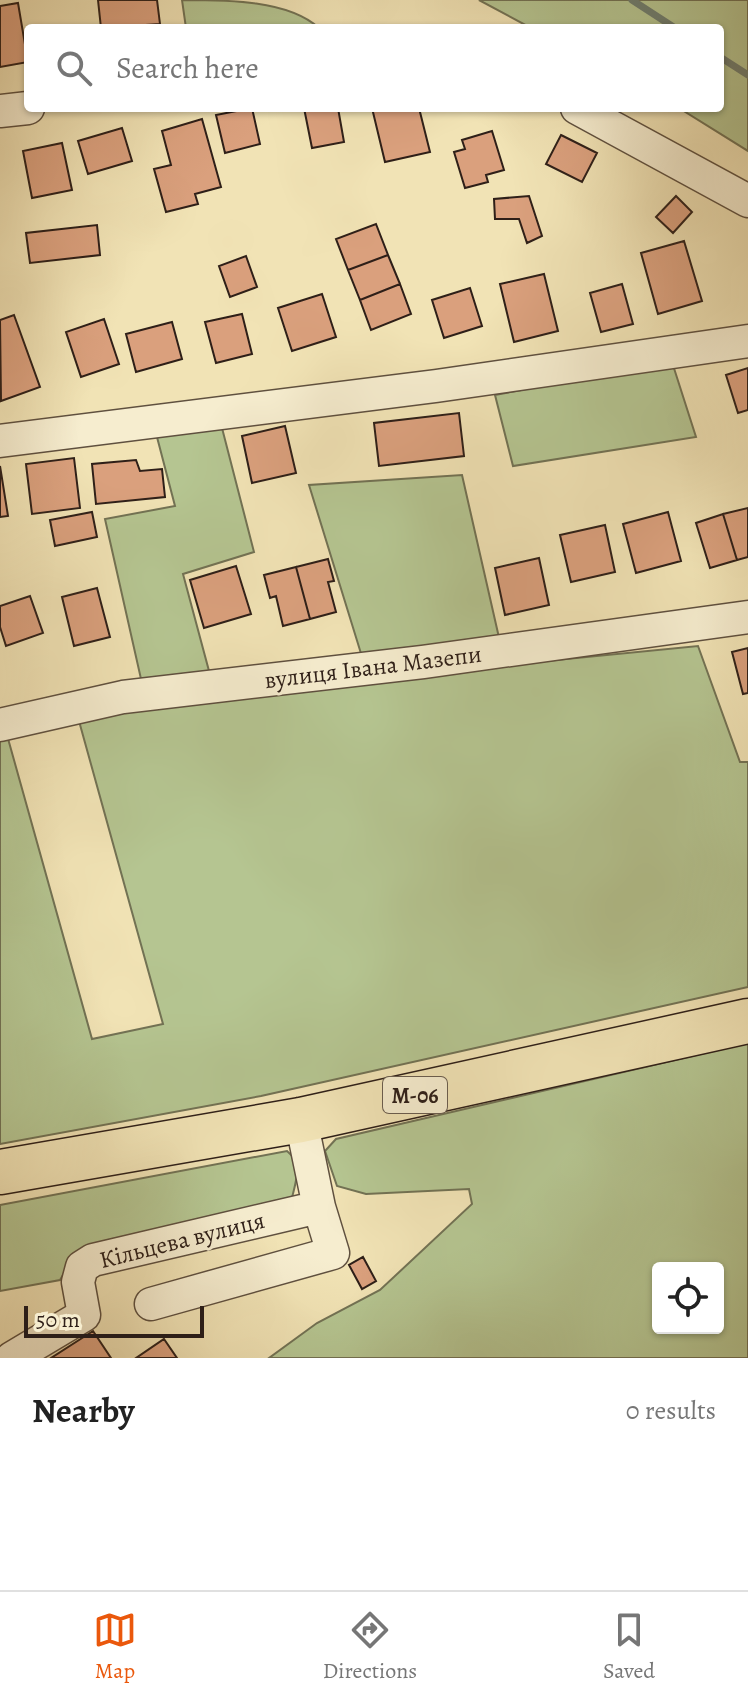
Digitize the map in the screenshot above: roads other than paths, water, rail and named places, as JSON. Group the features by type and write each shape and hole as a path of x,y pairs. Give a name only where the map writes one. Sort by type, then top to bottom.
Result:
{"highway":[{"name":"М-06","path":"0,1172 301,1120 748,1021"}],"street":[{"path":"0,111 24,108"},
{"path":"584,112 748,201"},
{"path":"0,441 436,386 748,341"},
{"name":"вулиця Івана Мазепи","path":"0,725 123,697 423,662 748,617"},
{"path":"151,1304 333,1253 319,1207 301,1120"},
{"name":"Кільцева вулиця","path":"12,1358 84,1315 78,1282 82,1267 93,1260 319,1207"}],"waterway":[{"path":"632,0 669,24"},
{"path":"724,60 748,75"}]}
